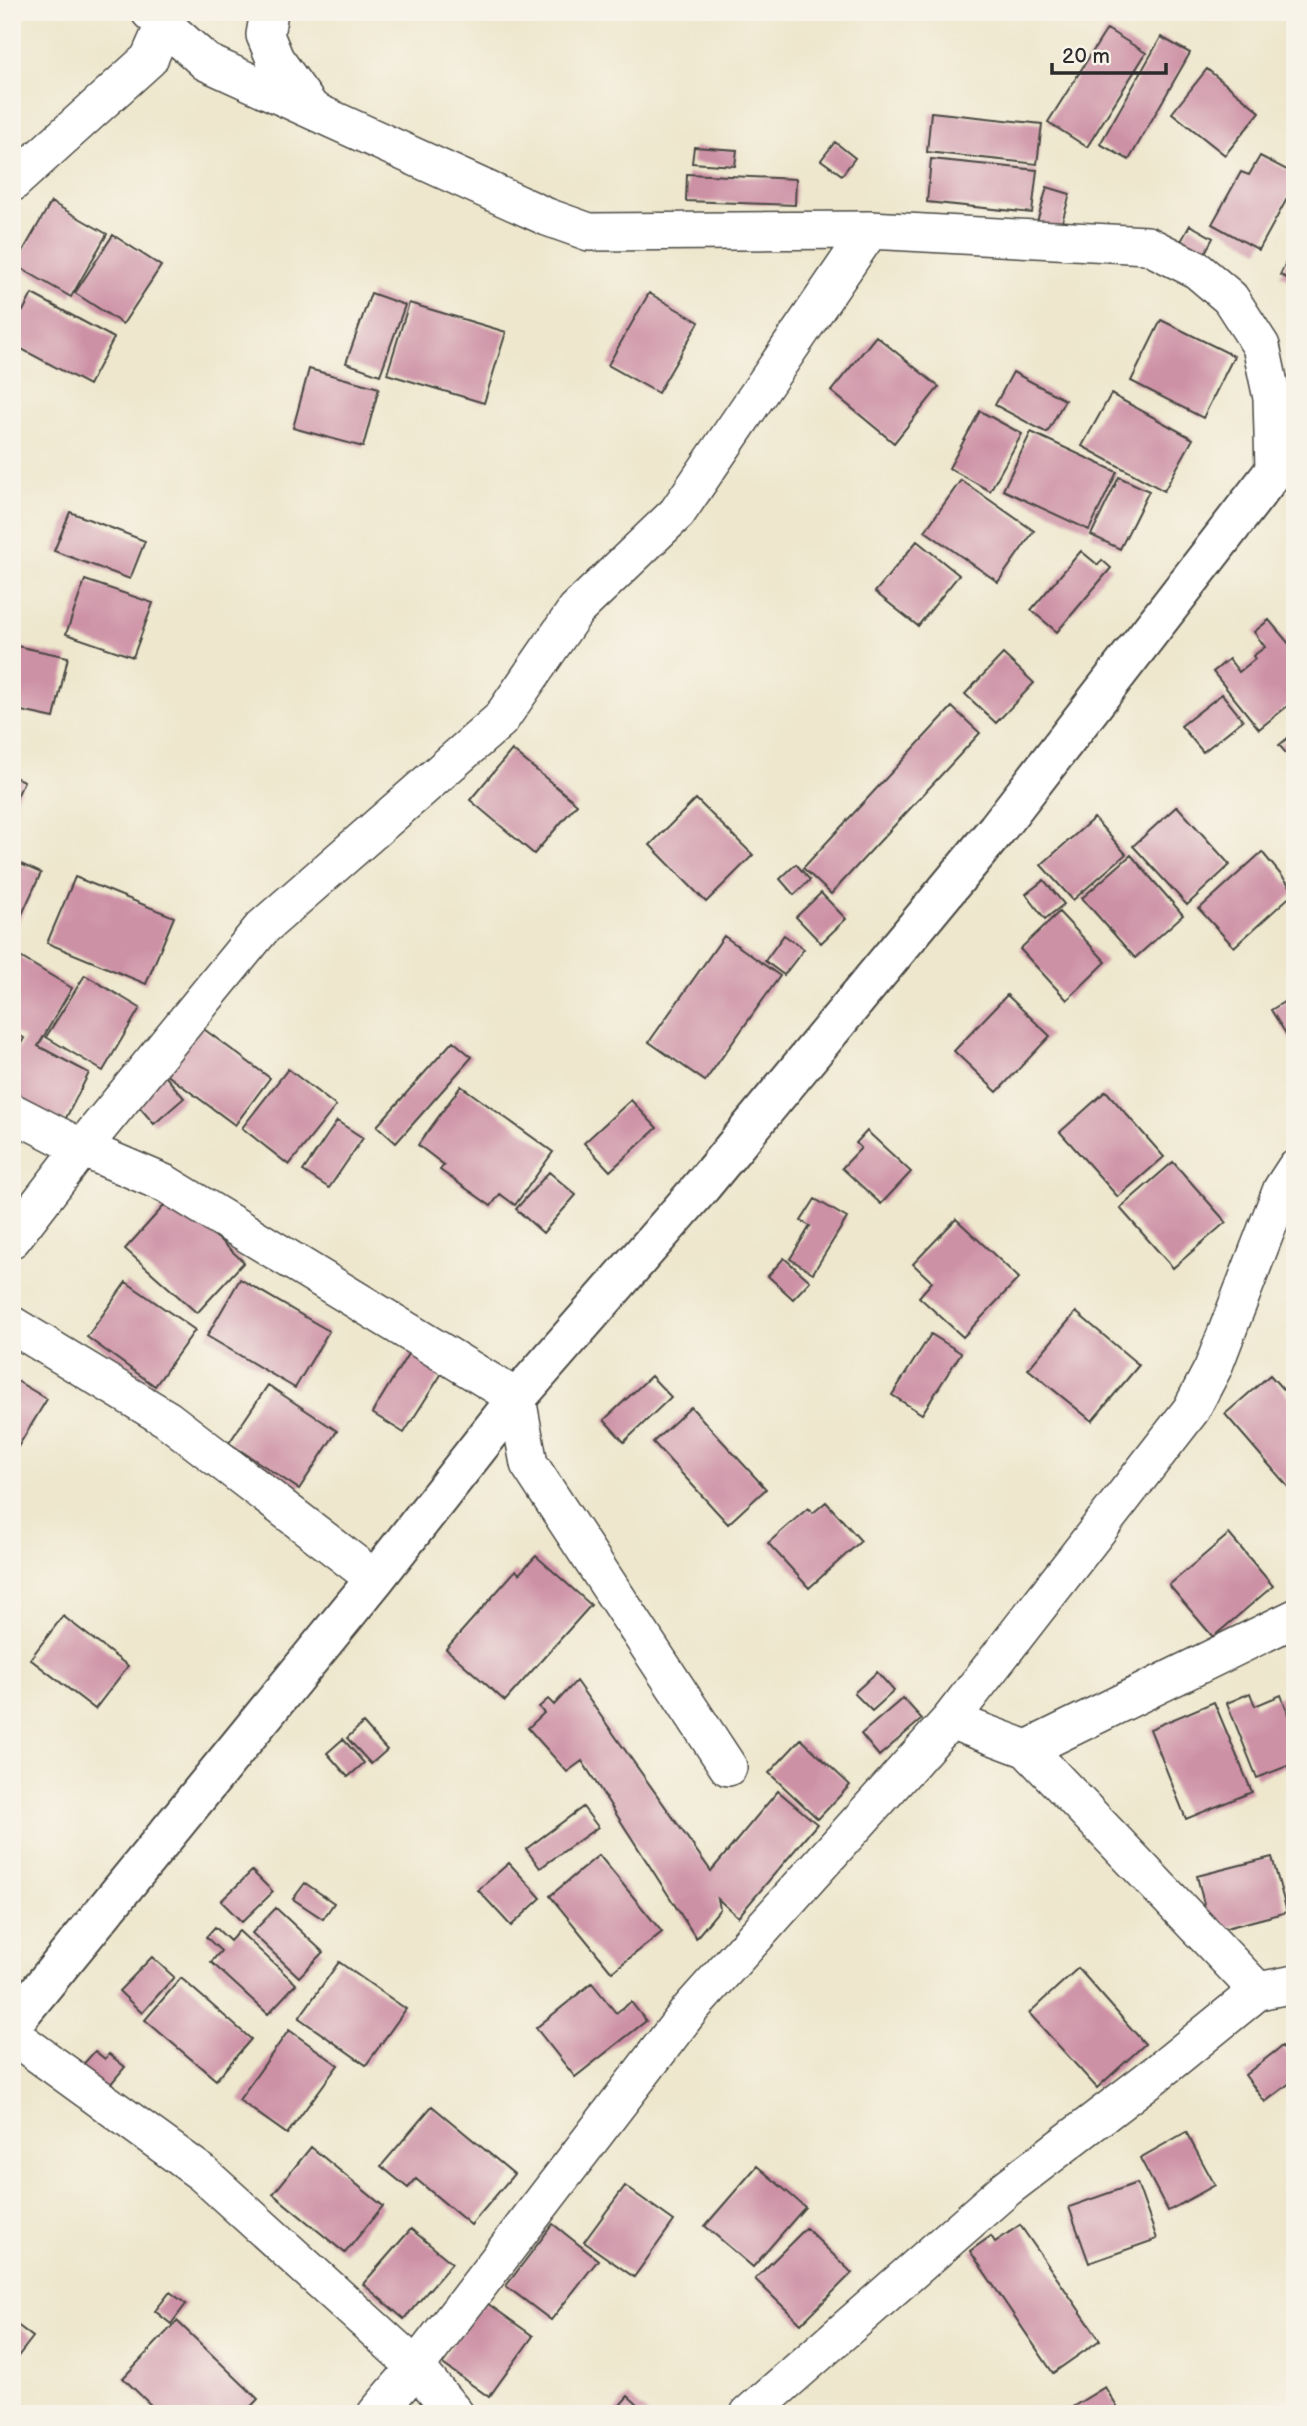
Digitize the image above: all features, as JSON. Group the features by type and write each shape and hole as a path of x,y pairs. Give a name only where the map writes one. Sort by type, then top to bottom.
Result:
{"main road":[{"path":"12,2024 375,1579 517,1398 702,1186 997,829 1284,456"}],"street":[{"path":"269,12 265,35 275,59 313,111"},
{"path":"157,19 206,62 547,217 589,232 870,230 1147,245 1197,270 1230,298 1261,346 1284,456"},
{"path":"12,183 149,60 157,19"},
{"path":"12,1239 82,1148 262,928 500,720 576,610 677,513 870,230"},
{"path":"12,1112 82,1148 166,1184 517,1398 529,1464 728,1767"},
{"path":"376,2414 416,2367 692,2007 950,1720 1191,1410 1213,1368 1282,1189 1295,1169"},
{"path":"12,1325 167,1419 375,1579"},
{"path":"1027,1749 1295,1618"},
{"path":"950,1720 1027,1749 1258,1991"},
{"path":"749,2414 1007,2188 1258,1991 1295,1984"},
{"path":"12,2035 202,2173 416,2367 456,2414"}],"building":[{"path":"1107,29 1146,53 1087,147 1048,122"},
{"path":"1161,37 1190,53 1129,160 1100,144"},
{"path":"1207,69 1260,112 1225,155 1172,113"},
{"path":"931,112 1042,124 1037,164 927,152"},
{"path":"835,142 855,158 842,175 821,160"},
{"path":"694,147 737,150 735,166 692,163"},
{"path":"1260,156 1295,174 1295,184 1259,250 1212,224 1241,172 1249,175"},
{"path":"931,159 1037,170 1032,213 927,202"},
{"path":"687,174 796,179 795,205 686,201"},
{"path":"1047,187 1070,194 1060,229 1037,222"},
{"path":"51,202 107,234 71,297 15,265"},
{"path":"1190,225 1213,238 1199,264 1175,252"},
{"path":"113,235 161,266 123,324 75,293"},
{"path":"1295,244 1295,282 1280,275"},
{"path":"371,293 405,305 380,375 346,363"},
{"path":"649,293 699,322 658,393 608,365"},
{"path":"32,294 114,338 89,385 12,344 12,306 23,311"},
{"path":"409,303 506,332 484,403 387,374"},
{"path":"1161,320 1234,356 1203,418 1131,381"},
{"path":"876,336 939,387 894,443 831,391"},
{"path":"309,369 379,388 363,447 293,428"},
{"path":"1013,372 1065,400 1047,433 995,405"},
{"path":"1111,394 1193,439 1164,491 1082,446"},
{"path":"980,411 1022,434 990,491 949,468"},
{"path":"1031,432 1117,472 1089,530 1003,490"},
{"path":"1119,477 1149,491 1120,549 1091,535"},
{"path":"961,480 1034,531 998,582 925,531"},
{"path":"70,512 145,541 130,579 54,551"},
{"path":"917,541 959,575 918,626 875,592"},
{"path":"1081,551 1098,565 1102,560 1111,568 1057,632 1031,610"},
{"path":"85,580 153,603 133,657 66,634"},
{"path":"1269,620 1295,651 1295,700 1259,729 1213,672 1229,659 1239,672 1255,659 1253,656 1265,647 1254,632"},
{"path":"12,645 68,657 54,718 12,709"},
{"path":"1003,654 1034,683 996,723 965,694"},
{"path":"1222,694 1243,720 1203,752 1181,726"},
{"path":"952,707 980,733 831,894 803,868"},
{"path":"1295,732 1295,763 1279,745"},
{"path":"512,750 577,804 534,854 470,800"},
{"path":"12,776 24,781 12,808"},
{"path":"696,799 753,855 706,902 650,845"},
{"path":"1177,806 1230,865 1187,905 1133,846"},
{"path":"1094,818 1126,854 1073,900 1041,865"},
{"path":"1262,852 1295,892 1234,947 1199,909"},
{"path":"1131,855 1183,915 1135,958 1082,898"},
{"path":"12,860 41,873 12,936"},
{"path":"796,864 810,880 794,895 780,879"},
{"path":"75,877 174,917 146,984 47,943"},
{"path":"1044,880 1064,904 1045,919 1026,894"},
{"path":"821,893 846,919 821,943 796,917"},
{"path":"1059,912 1106,962 1067,1000 1020,949"},
{"path":"784,935 804,949 784,975 765,961"},
{"path":"724,936 780,976 705,1081 649,1042"},
{"path":"12,952 72,988 38,1046 89,1073 64,1122 12,1095 12,1060 24,1038 12,1031"},
{"path":"85,975 140,1008 103,1071 46,1037"},
{"path":"1007,995 1050,1036 997,1092 954,1051"},
{"path":"1295,995 1295,1048 1271,1010"},
{"path":"201,1027 270,1078 235,1125 166,1074"},
{"path":"453,1041 472,1057 396,1143 377,1126"},
{"path":"288,1069 336,1106 289,1165 242,1128"},
{"path":"160,1070 184,1098 154,1124 130,1096"},
{"path":"461,1086 553,1152 515,1205 500,1194 491,1206 440,1170 444,1165 418,1145"},
{"path":"1106,1091 1164,1157 1118,1197 1060,1132"},
{"path":"631,1100 657,1128 610,1171 584,1143"},
{"path":"337,1121 363,1138 329,1188 303,1171"},
{"path":"867,1131 911,1172 881,1204 842,1168 861,1148 856,1143"},
{"path":"1173,1162 1226,1222 1173,1268 1120,1208"},
{"path":"549,1172 576,1195 543,1233 516,1209"},
{"path":"172,1197 244,1262 197,1313 125,1249"},
{"path":"815,1199 847,1218 813,1273 790,1259 810,1226 801,1221"},
{"path":"956,1219 1019,1278 963,1337 919,1297 932,1282 913,1264"},
{"path":"784,1258 810,1281 793,1299 768,1276"},
{"path":"240,1279 329,1331 295,1388 207,1336"},
{"path":"126,1282 195,1330 155,1386 87,1337"},
{"path":"1076,1312 1139,1365 1092,1421 1028,1369"},
{"path":"931,1334 961,1353 922,1414 892,1395"},
{"path":"411,1349 444,1370 404,1433 372,1413"},
{"path":"1270,1375 1295,1403 1295,1495 1225,1414"},
{"path":"651,1376 671,1397 624,1442 604,1420"},
{"path":"12,1378 47,1399 16,1450 12,1447"},
{"path":"268,1385 337,1431 299,1489 229,1443"},
{"path":"691,1407 766,1489 728,1524 653,1442"},
{"path":"826,1502 861,1541 809,1588 768,1543 808,1508 813,1513"},
{"path":"1229,1534 1273,1586 1213,1637 1169,1585"},
{"path":"536,1556 591,1605 505,1701 446,1649 516,1570 519,1574"},
{"path":"63,1616 128,1666 95,1709 30,1659"},
{"path":"877,1672 894,1691 872,1711 854,1693"},
{"path":"576,1681 711,1871 778,1791 817,1824 738,1917 718,1899 720,1909 696,1938 582,1761 567,1772 528,1728 544,1713 539,1707 548,1699 554,1705"},
{"path":"1250,1693 1255,1706 1281,1695 1295,1730 1295,1763 1257,1778 1227,1703"},
{"path":"903,1698 922,1719 879,1756 861,1734"},
{"path":"1214,1702 1252,1792 1186,1819 1150,1729"},
{"path":"363,1723 387,1750 371,1764 347,1738"},
{"path":"343,1739 364,1763 348,1777 327,1753"},
{"path":"801,1739 850,1785 818,1819 769,1773"},
{"path":"583,1807 598,1827 540,1868 526,1849"},
{"path":"599,1855 662,1932 612,1972 550,1896"},
{"path":"1272,1857 1287,1912 1211,1932 1197,1876"},
{"path":"509,1863 541,1898 511,1926 478,1890"},
{"path":"252,1871 273,1892 242,1922 221,1901"},
{"path":"305,1883 334,1903 323,1919 293,1899"},
{"path":"276,1908 323,1952 299,1977 252,1933"},
{"path":"215,1927 230,1941 239,1931 296,1984 268,2014 211,1962 221,1951 206,1937"},
{"path":"152,1957 174,1977 142,2013 119,1991"},
{"path":"339,1962 406,2009 366,2065 299,2018"},
{"path":"1078,1968 1145,2044 1097,2088 1029,2013"},
{"path":"181,1978 251,2039 216,2080 145,2020"},
{"path":"592,1983 616,2013 631,2002 646,2021 575,2077 536,2028"},
{"path":"289,2030 338,2065 287,2134 239,2100"},
{"path":"1282,2046 1295,2062 1295,2079 1265,2102 1245,2075"},
{"path":"95,2051 105,2059 109,2054 125,2067 104,2092 78,2070"},
{"path":"432,2106 514,2174 471,2225 416,2179 408,2188 381,2166"},
{"path":"1186,2132 1215,2185 1168,2211 1140,2158"},
{"path":"311,2147 383,2206 345,2253 273,2194"},
{"path":"757,2166 805,2207 753,2267 705,2226"},
{"path":"1137,2183 1157,2239 1089,2263 1069,2207"},
{"path":"625,2186 674,2221 634,2277 584,2242"},
{"path":"553,2224 598,2260 551,2320 506,2286"},
{"path":"1020,2225 1100,2340 1053,2373 970,2251 991,2236 995,2242"},
{"path":"806,2228 852,2273 801,2324 755,2279"},
{"path":"411,2229 452,2263 404,2319 363,2284"},
{"path":"170,2292 186,2304 171,2324 155,2311"},
{"path":"484,2301 533,2336 489,2397 440,2362"},
{"path":"12,2321 33,2337 12,2364"},
{"path":"177,2321 258,2399 244,2414 160,2414 123,2378"},
{"path":"1105,2387 1120,2412 1061,2414"},
{"path":"628,2396 648,2414 612,2414"}]}
